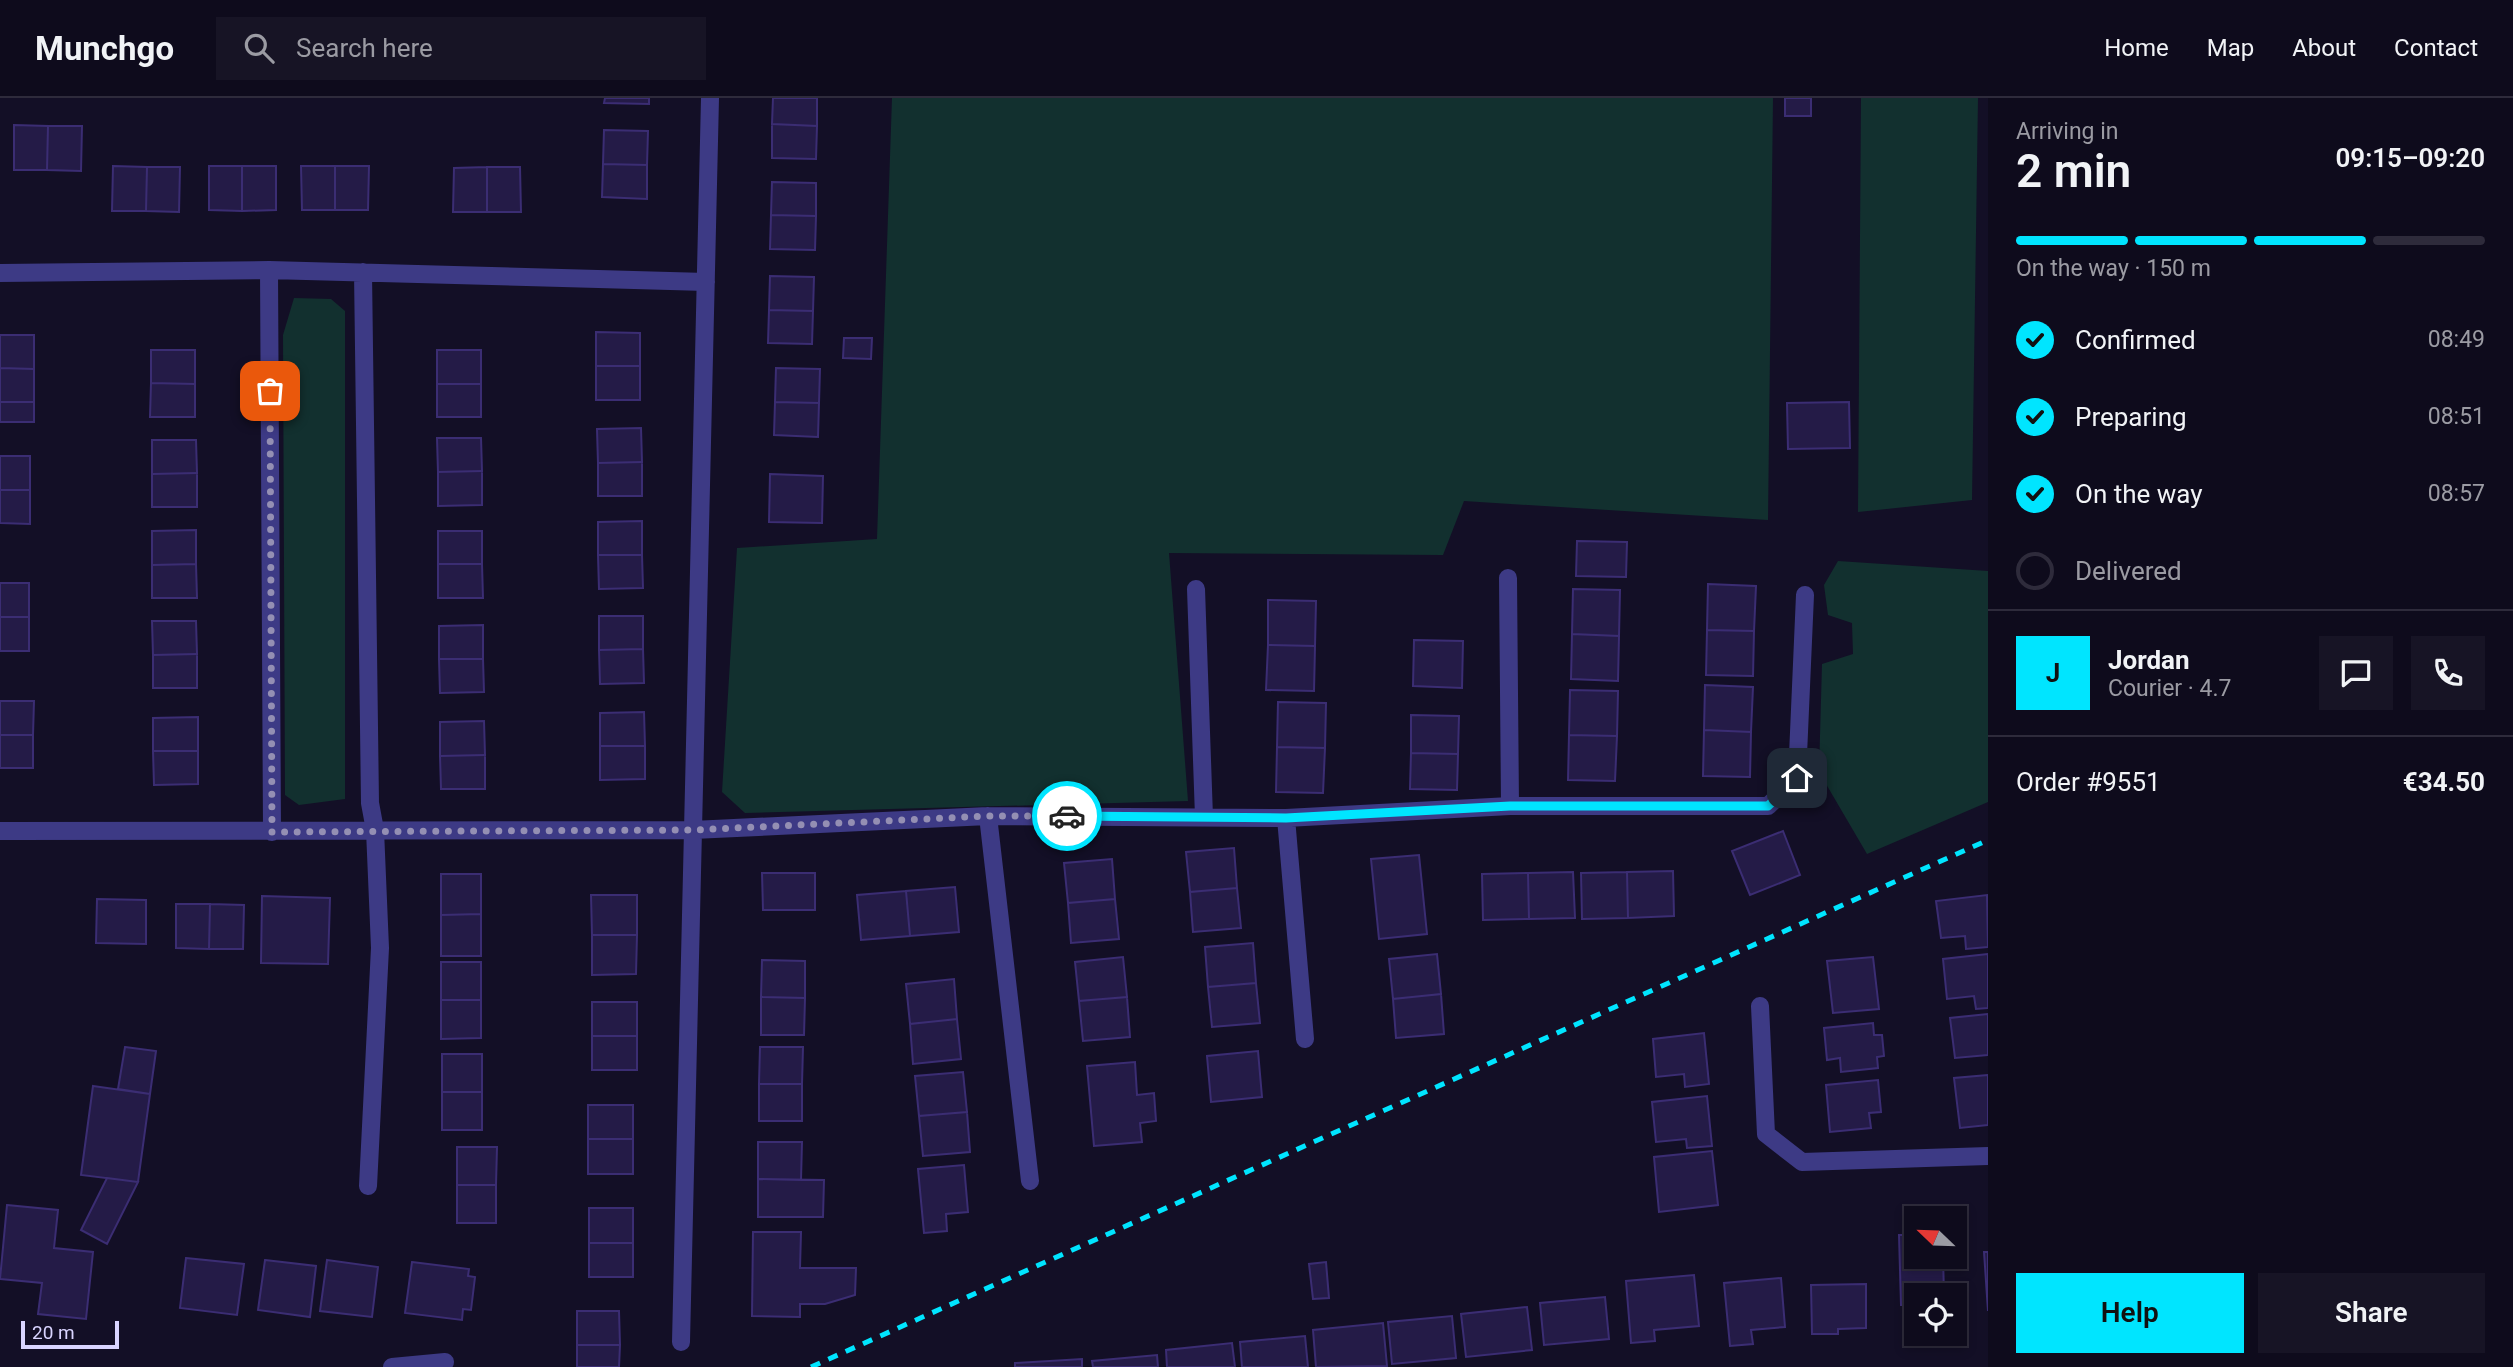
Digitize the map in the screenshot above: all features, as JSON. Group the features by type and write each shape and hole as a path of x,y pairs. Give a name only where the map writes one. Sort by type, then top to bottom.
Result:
{"street":[{"path":"681,1342 710,98"},
{"path":"0,273 269,270 706,282"},
{"path":"269,270 272,832"},
{"path":"363,272 370,803 375,830 380,948 368,1186"},
{"path":"1508,578 1510,806"},
{"path":"1196,589 1204,817"},
{"path":"0,831 693,830 988,816 1286,818 1510,806 1768,806 1797,778 1805,595"},
{"path":"988,816 1030,1181"},
{"path":"1286,818 1305,1039"},
{"path":"1760,1006 1766,1134 1801,1162 1988,1156"},
{"path":"392,1367 445,1362"}],"green space":[{"path":"892,98 1773,98 1768,520 1464,501 1443,555 1169,553 1188,801 745,813 722,792 737,548 877,539"},
{"path":"1861,98 1978,98 1972,500 1858,512"},
{"path":"294,298 331,299 345,311 345,799 299,805 285,795 283,335"},
{"path":"1838,561 1988,571 1988,802 1867,854 1819,772 1822,664 1853,654 1852,623 1828,615 1824,585"}],"building":[{"path":"605,98 649,98 649,104 604,103"},
{"path":"773,98 817,98 817,126 772,124"},
{"path":"1785,98 1811,98 1811,116 1785,116"},
{"path":"772,124 817,126 816,159 772,158"},
{"path":"14,125 48,126 47,170 14,170"},
{"path":"48,126 82,126 81,171 47,170"},
{"path":"604,130 648,131 647,165 603,164"},
{"path":"603,164 647,165 647,199 602,197"},
{"path":"113,166 147,167 146,211 112,211"},
{"path":"209,166 242,166 242,211 209,210"},
{"path":"242,166 276,166 276,210 242,211"},
{"path":"301,166 335,166 335,210 302,210"},
{"path":"335,166 369,166 368,210 335,210"},
{"path":"147,167 180,167 179,212 146,211"},
{"path":"487,167 487,212 453,212 454,168"},
{"path":"487,167 520,167 521,212 487,212"},
{"path":"772,182 816,183 816,216 771,215"},
{"path":"771,215 816,216 815,250 770,249"},
{"path":"770,276 814,277 813,311 769,310"},
{"path":"769,310 813,311 812,344 768,343"},
{"path":"596,332 640,333 640,366 596,366"},
{"path":"0,335 34,335 34,369 0,368"},
{"path":"844,338 872,338 871,359 843,358"},
{"path":"151,350 195,350 195,384 151,383"},
{"path":"437,350 481,350 481,384 437,384"},
{"path":"596,366 640,366 640,400 596,400"},
{"path":"0,368 34,369 34,402 0,402"},
{"path":"776,368 820,369 819,403 775,402"},
{"path":"151,383 195,384 195,417 150,417"},
{"path":"437,384 481,384 481,417 437,417"},
{"path":"0,402 34,402 34,422 0,422"},
{"path":"775,402 819,403 818,437 774,435"},
{"path":"1849,402 1850,448 1788,449 1787,403"},
{"path":"641,428 642,462 598,463 597,429"},
{"path":"437,438 481,438 482,471 438,472"},
{"path":"152,440 196,440 197,473 152,474"},
{"path":"0,456 30,456 30,490 0,490"},
{"path":"642,462 642,496 598,496 598,463"},
{"path":"482,471 482,505 438,506 438,472"},
{"path":"197,473 197,507 152,507 152,474"},
{"path":"770,474 823,476 822,523 769,522"},
{"path":"0,490 30,490 30,524 0,523"},
{"path":"642,521 642,555 598,555 598,522"},
{"path":"196,530 196,564 152,565 152,531"},
{"path":"438,531 482,531 482,564 438,564"},
{"path":"1577,541 1627,542 1626,577 1576,576"},
{"path":"598,555 642,555 643,588 599,589"},
{"path":"196,564 197,598 152,598 152,565"},
{"path":"438,564 482,564 483,598 438,598"},
{"path":"0,583 29,583 29,617 0,617"},
{"path":"1708,584 1756,586 1754,631 1707,630"},
{"path":"1573,589 1620,590 1619,636 1572,634"},
{"path":"1268,600 1316,601 1315,646 1268,645"},
{"path":"599,616 643,616 643,649 599,650"},
{"path":"0,617 29,617 29,651 0,651"},
{"path":"152,621 196,621 197,654 153,655"},
{"path":"483,625 483,659 439,659 439,626"},
{"path":"1707,630 1754,631 1753,676 1706,675"},
{"path":"1572,634 1619,636 1618,681 1571,679"},
{"path":"1414,640 1463,641 1462,688 1413,686"},
{"path":"1268,645 1315,646 1314,691 1266,690"},
{"path":"643,649 644,683 600,684 599,650"},
{"path":"197,654 197,688 153,688 153,655"},
{"path":"439,659 483,659 484,692 440,693"},
{"path":"1705,685 1753,687 1751,732 1704,730"},
{"path":"1570,690 1618,691 1617,736 1569,735"},
{"path":"0,701 34,701 33,735 0,735"},
{"path":"1278,702 1326,703 1325,748 1277,747"},
{"path":"644,712 645,746 600,746 600,713"},
{"path":"1411,715 1459,716 1458,754 1411,753"},
{"path":"198,717 198,751 153,751 153,718"},
{"path":"484,721 485,755 440,756 440,722"},
{"path":"1704,730 1751,732 1750,777 1703,776"},
{"path":"0,735 33,735 33,768 0,768"},
{"path":"1569,735 1617,736 1615,781 1568,780"},
{"path":"600,746 645,746 645,779 600,780"},
{"path":"1277,747 1325,748 1323,793 1276,792"},
{"path":"153,751 198,751 198,784 154,785"},
{"path":"1411,753 1458,754 1457,790 1410,789"},
{"path":"485,755 485,789 441,789 440,756"},
{"path":"1783,831 1800,875 1750,895 1732,851"},
{"path":"1234,848 1237,888 1190,892 1186,852"},
{"path":"1419,855 1427,934 1379,939 1371,859"},
{"path":"1112,859 1115,899 1068,903 1064,863"},
{"path":"1673,871 1674,916 1628,918 1627,872"},
{"path":"1573,872 1575,918 1529,919 1528,873"},
{"path":"1627,872 1628,918 1582,919 1581,873"},
{"path":"762,873 815,873 815,910 763,910"},
{"path":"1528,873 1529,919 1483,920 1482,874"},
{"path":"441,874 481,874 481,914 441,915"},
{"path":"955,887 959,932 910,936 906,891"},
{"path":"1237,888 1241,928 1193,932 1190,892"},
{"path":"906,891 910,936 861,940 857,895"},
{"path":"591,895 637,895 637,935 592,935"},
{"path":"1987,895 1988,947 1966,949 1965,936 1941,938 1936,901"},
{"path":"262,896 330,898 328,964 261,963"},
{"path":"97,899 146,900 146,944 96,943"},
{"path":"1115,899 1119,939 1071,943 1068,903"},
{"path":"176,904 210,904 209,949 176,948"},
{"path":"210,904 244,905 243,949 209,949"},
{"path":"481,914 481,956 441,956 441,915"},
{"path":"592,935 637,935 636,974 592,975"},
{"path":"1253,943 1256,983 1208,987 1205,947"},
{"path":"1437,954 1441,994 1393,999 1389,959"},
{"path":"1988,954 1988,1008 1976,1009 1974,996 1947,999 1943,959"},
{"path":"1123,957 1127,997 1079,1001 1075,962"},
{"path":"1873,957 1879,1009 1833,1013 1827,961"},
{"path":"762,960 805,961 805,998 761,997"},
{"path":"441,962 481,962 481,1000 441,1000"},
{"path":"954,979 957,1019 910,1024 906,984"},
{"path":"1256,983 1260,1023 1212,1027 1208,987"},
{"path":"1441,994 1444,1034 1396,1038 1393,999"},
{"path":"761,997 805,998 804,1035 761,1035"},
{"path":"1127,997 1130,1037 1083,1041 1079,1001"},
{"path":"441,1000 481,1000 481,1038 441,1039"},
{"path":"592,1002 637,1002 637,1036 592,1036"},
{"path":"1988,1014 1988,1055 1955,1058 1950,1018"},
{"path":"957,1019 961,1059 913,1064 910,1024"},
{"path":"1873,1023 1874,1035 1882,1035 1884,1056 1877,1057 1878,1068 1841,1072 1840,1058 1827,1060 1824,1028"},
{"path":"1704,1033 1709,1084 1685,1087 1684,1074 1656,1077 1653,1039"},
{"path":"592,1036 637,1036 637,1070 592,1070"},
{"path":"125,1047 156,1051 150,1094 118,1089"},
{"path":"760,1047 803,1047 802,1084 759,1084"},
{"path":"1258,1051 1262,1097 1211,1102 1207,1056"},
{"path":"442,1054 482,1054 482,1092 442,1092"},
{"path":"1135,1062 1137,1095 1154,1093 1156,1121 1140,1123 1142,1142 1094,1146 1087,1066"},
{"path":"963,1072 967,1112 919,1116 915,1076"},
{"path":"1988,1075 1988,1125 1960,1128 1954,1078"},
{"path":"1878,1080 1881,1112 1869,1113 1871,1128 1830,1132 1826,1085"},
{"path":"759,1084 802,1084 802,1121 759,1121"},
{"path":"93,1086 150,1094 138,1182 81,1175"},
{"path":"442,1092 482,1092 482,1130 442,1130"},
{"path":"1707,1096 1712,1146 1687,1148 1686,1139 1656,1142 1652,1102"},
{"path":"588,1105 633,1105 633,1139 588,1139"},
{"path":"967,1112 970,1152 923,1156 919,1116"},
{"path":"588,1139 633,1139 633,1174 588,1174"},
{"path":"758,1142 802,1142 801,1180 758,1179"},
{"path":"457,1147 497,1147 496,1185 457,1185"},
{"path":"1712,1151 1718,1205 1659,1212 1654,1157"},
{"path":"964,1165 968,1212 946,1214 947,1231 924,1233 918,1169"},
{"path":"107,1178 138,1182 107,1244 81,1230"},
{"path":"758,1179 824,1180 823,1217 758,1217"},
{"path":"457,1185 496,1185 496,1223 457,1223"},
{"path":"7,1205 58,1210 54,1248 93,1252 86,1319 38,1314 42,1283 0,1279"},
{"path":"589,1208 633,1208 633,1243 589,1243"},
{"path":"753,1232 801,1232 800,1268 856,1268 855,1295 825,1304 800,1304 800,1317 752,1316"},
{"path":"1899,1235 1904,1235 1904,1269 1943,1269 1944,1283 1904,1283 1904,1305 1901,1305"},
{"path":"589,1243 633,1243 633,1277 589,1277"},
{"path":"1984,1252 1988,1252 1988,1311"},
{"path":"186,1258 244,1264 237,1315 180,1308"},
{"path":"265,1260 316,1266 310,1317 258,1310"},
{"path":"327,1260 378,1267 372,1317 320,1311"},
{"path":"412,1262 469,1269 468,1276 475,1277 471,1310 463,1309 462,1320 405,1313"},
{"path":"1326,1262 1329,1298 1313,1299 1309,1264"},
{"path":"1694,1275 1699,1326 1654,1330 1655,1341 1631,1343 1626,1281"},
{"path":"1781,1278 1785,1327 1751,1330 1753,1344 1730,1346 1724,1283"},
{"path":"1866,1284 1866,1328 1838,1329 1838,1334 1812,1334 1811,1285"},
{"path":"1605,1297 1609,1339 1544,1345 1540,1303"},
{"path":"1527,1307 1532,1350 1466,1357 1461,1314"},
{"path":"577,1311 619,1311 620,1345 577,1345"},
{"path":"1452,1316 1456,1358 1392,1364 1388,1322"},
{"path":"1383,1323 1387,1366 1316,1367 1313,1330"},
{"path":"1305,1336 1308,1367 1242,1367 1240,1342"},
{"path":"1232,1343 1235,1367 1167,1367 1166,1350"},
{"path":"577,1345 620,1345 619,1367 577,1367"},
{"path":"1157,1355 1158,1367 1093,1367 1092,1361"},
{"path":"1082,1359 1082,1367 1015,1367 1015,1363"}],"railway":[{"path":"811,1367 1988,840"}],"way so far":[{"path":"270,391 272,832 693,830 988,816 1067,816"}],"route":[{"path":"1067,816 1286,818 1510,806 1768,806 1797,778"}]}
